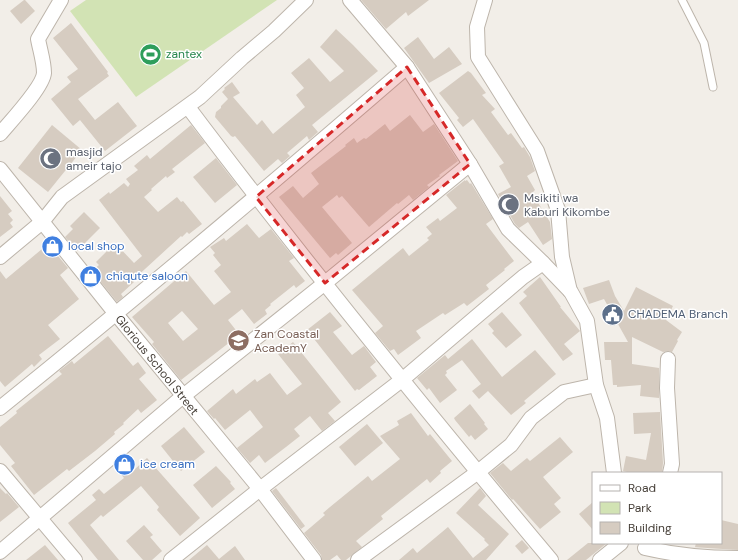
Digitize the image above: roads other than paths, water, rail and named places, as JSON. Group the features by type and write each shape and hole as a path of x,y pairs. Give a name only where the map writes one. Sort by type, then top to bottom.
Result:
{"street":[{"path":"0,134 38,87 44,75 38,40 60,0"},
{"path":"0,257 42,222 62,197 200,97 274,31 306,0"},
{"path":"350,0 407,67 470,164 508,229 570,292 587,321 596,385 606,418 614,472"},
{"path":"485,0 477,27 478,57 538,151 558,210 562,257 570,292"},
{"path":"0,408 116,314 256,197 407,67"},
{"path":"188,107 256,197 551,560"},
{"path":"0,552 182,396 325,283 470,164"},
{"name":"Glorious School Street","path":"0,169 182,396 260,490 314,560"},
{"path":"171,560 403,379 523,277 543,263"},
{"path":"668,359 667,388 672,464 670,472"},
{"path":"358,560 478,472 512,445 531,418 564,392 596,385"},
{"path":"0,471 74,560"},
{"path":"600,560 620,544"},
{"path":"646,548 671,554 711,558 738,558"}],"lane":[{"path":"682,0 704,43 713,87"}],"place":[{"name":"zantex","path":"151,54"},
{"name":"masjid ameir tajo","path":"50,159"},
{"name":"Msikiti wa Kaburi Kikombe","path":"509,205"},
{"name":"local shop","path":"53,246"},
{"name":"chiqute saloon","path":"91,276"},
{"name":"CHADEMA Branch","path":"613,314"},
{"name":"Zan Coastal AcademY","path":"238,341"},
{"name":"ice cream","path":"124,464"}]}
